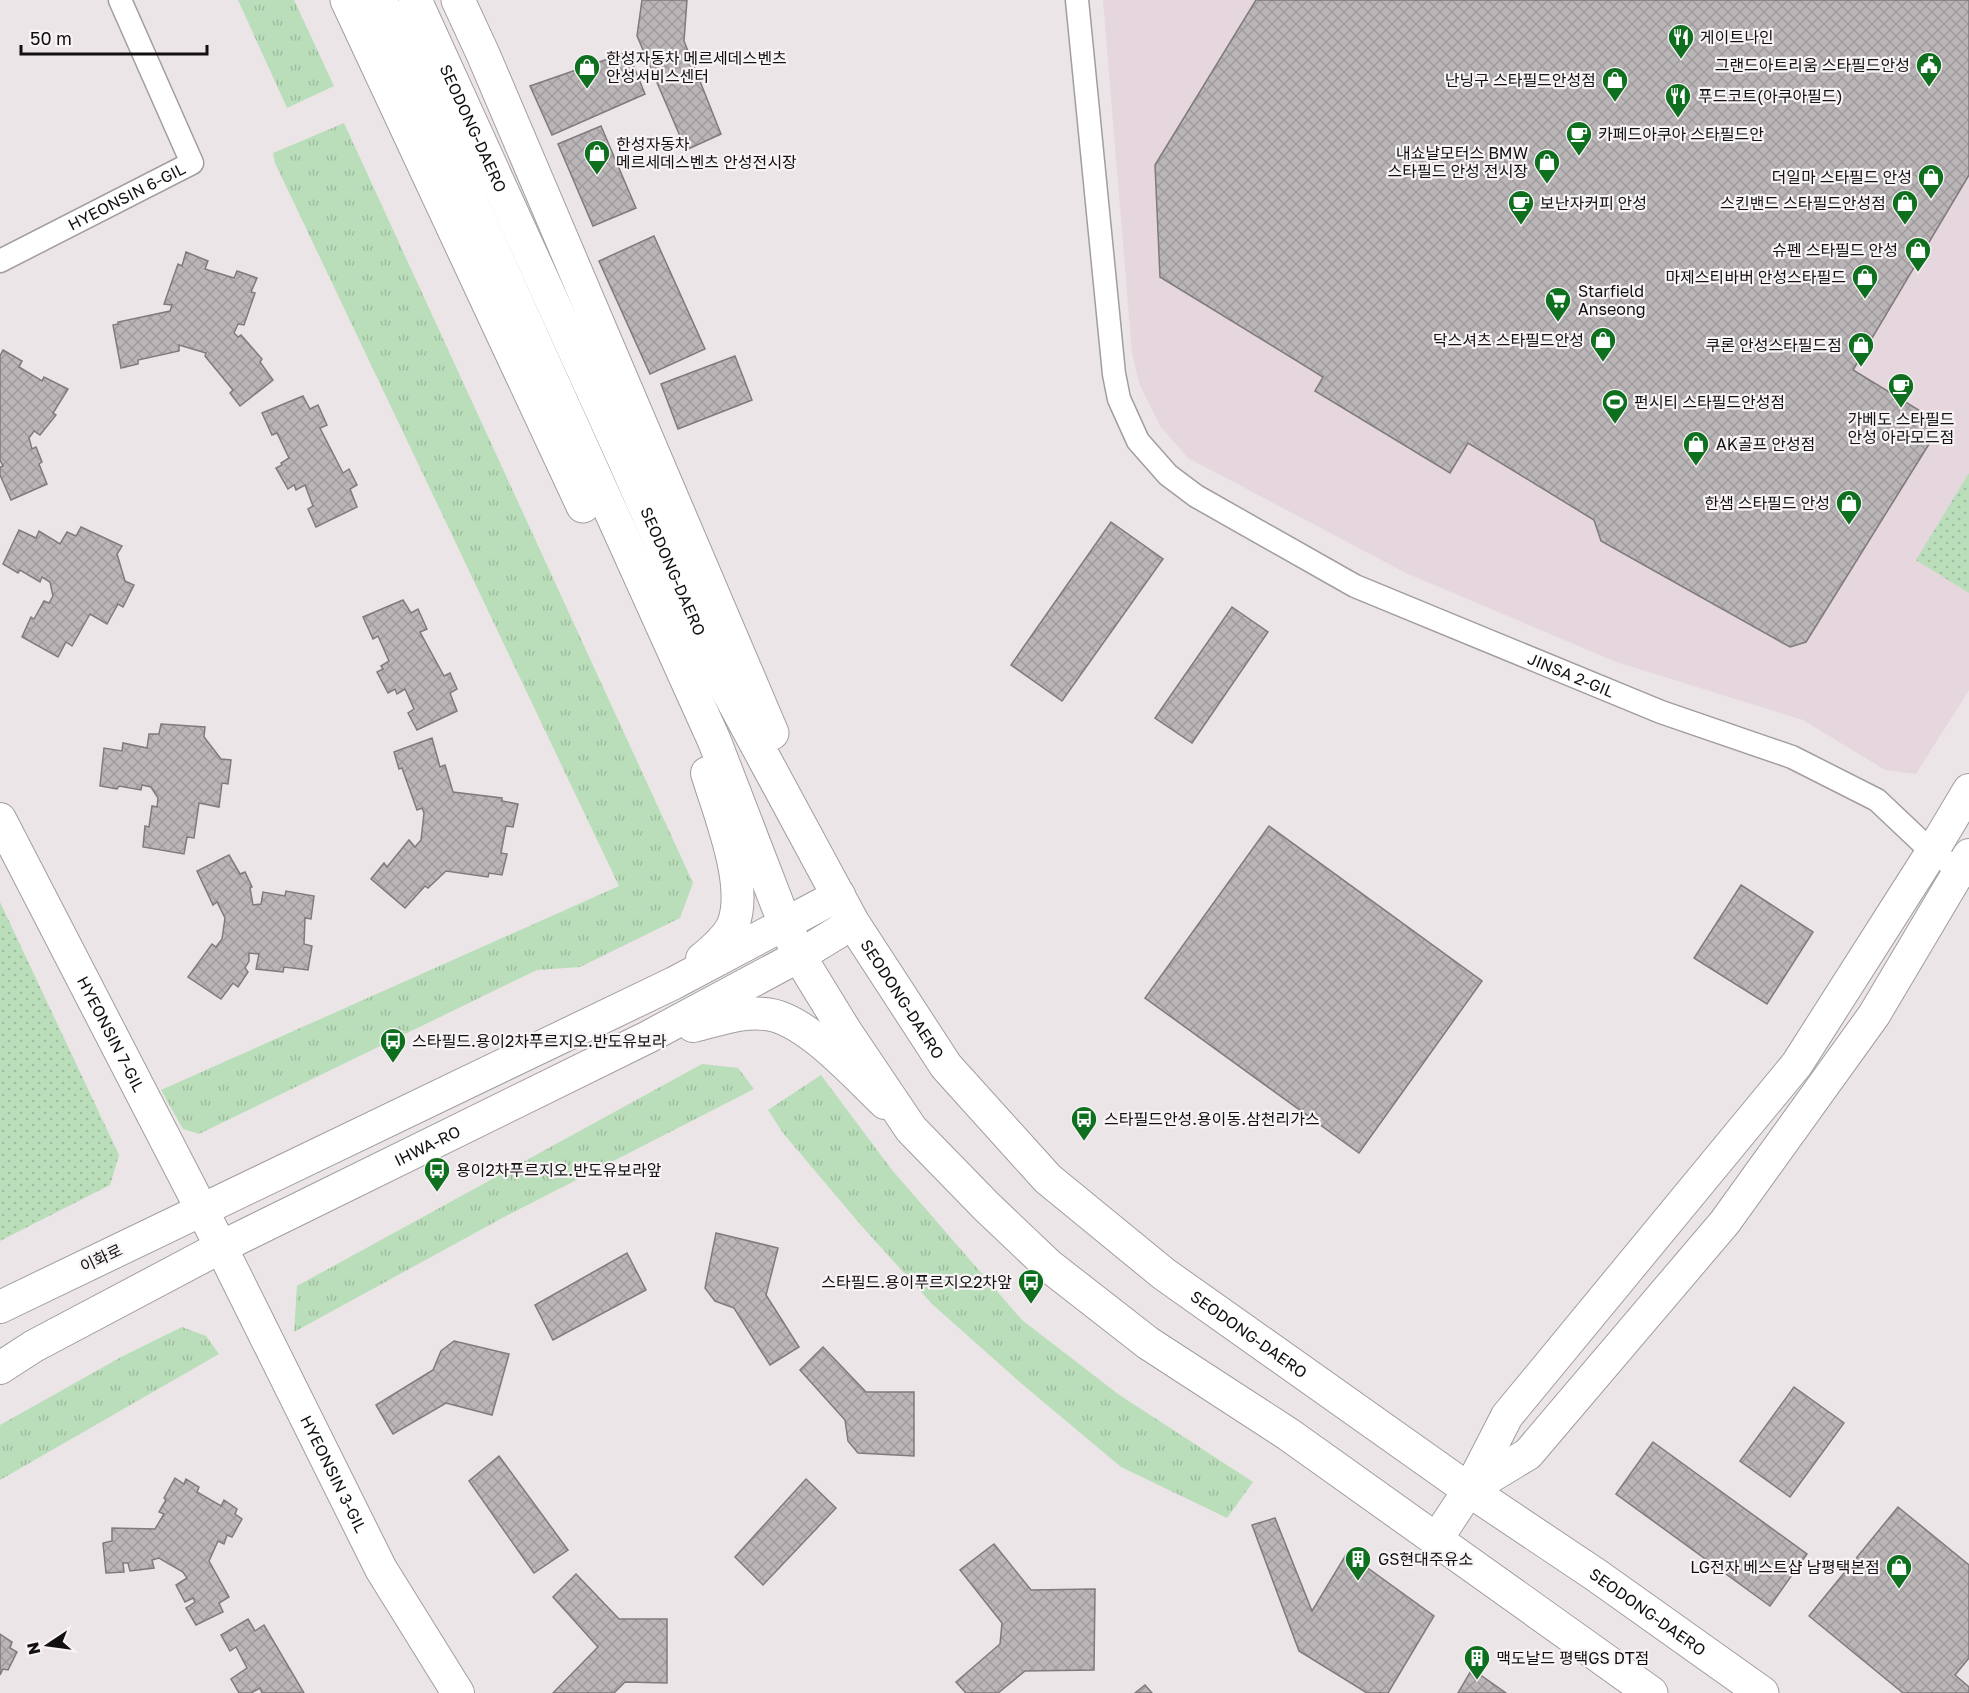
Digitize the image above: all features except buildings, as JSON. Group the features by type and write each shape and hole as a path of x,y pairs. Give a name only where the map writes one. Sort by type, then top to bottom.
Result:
{"main road":[{"path":"347,0 707,773 782,915"},
{"name":"SEODONG-DAERO","path":"380,0 714,740 799,956 845,1031 911,1129 986,1206 1048,1265 1148,1343 1288,1434 1652,1693"},
{"name":"SEODONG-DAERO","path":"415,0 624,459 717,672 846,909 946,1066 1048,1179 1164,1275 1762,1693"},
{"path":"458,0 846,909"}],"street":[{"name":"HYEONSIN 6-GIL","path":"0,261 192,163 120,0"},
{"name":"JINSA 2-GIL","path":"1077,0 1114,374 1119,399 1132,431 1168,475 1196,496 1355,586 1661,712 1792,757 1877,800 1932,852 1966,867"},
{"path":"674,983 717,946 732,925 739,898 734,862 707,773"},
{"path":"1436,1540 1469,1490 1507,1416 1797,1064 1969,790"},
{"name":"HYEONSIN 7-GIL","path":"0,819 221,1247"},
{"path":"1469,1490 1528,1454 1725,1222 1874,1015 1966,867"},
{"path":"674,983 782,915 846,909"},
{"name":"IHWA-RO","path":"0,1368 34,1346 221,1247 648,1037 799,956 846,909"},
{"name":"이화로","path":"0,1306 674,983"},
{"path":"648,1037 748,1013 767,1014 789,1020 837,1057 911,1129"},
{"name":"HYEONSIN 3-GIL","path":"221,1247 381,1569 458,1693"}],"shaded area":[{"name":"Starfield Anseong","path":"1103,0 1969,0 1969,690 1916,774 1885,770 1803,720 1616,662 1406,573 1188,458 1160,426 1139,383 1132,353"}],"green space":[{"path":"238,0 294,0 334,86 287,108"},
{"path":"344,123 693,883 680,918 580,967 537,970 199,1134 183,1129 161,1090 619,886 275,163 273,153"},
{"path":"1969,473 1969,593 1916,560"},
{"path":"0,902 119,1155 110,1185 0,1241"},
{"path":"702,1064 738,1068 754,1089 506,1216 294,1332 297,1286"},
{"path":"821,1075 892,1170 1022,1320 1118,1394 1253,1482 1227,1518 1121,1467 1022,1384 932,1304 859,1223 783,1133 768,1110"},
{"path":"182,1327 206,1336 219,1354 0,1480 0,1425 123,1356"}],"place":[{"name":"게이트나인","path":"1681,60"},
{"name":"그랜드아트리움 스타필드안성","path":"1929,88"},
{"name":"한성자동차 메르세데스벤츠 안성서비스센터","path":"587,90"},
{"name":"난닝구 스타필드안성점","path":"1615,103"},
{"name":"푸드코트(아쿠아필드)","path":"1678,119"},
{"name":"카페드아쿠아 스타필드안","path":"1579,157"},
{"name":"한성자동차 메르세데스벤츠 안성전시장","path":"597,176"},
{"name":"내쇼날모터스 BMW 스타필드 안성 전시장","path":"1547,185"},
{"name":"더일마 스타필드 안성","path":"1931,200"},
{"name":"보난자커피 안성","path":"1521,226"},
{"name":"스킨밴드 스타필드안성점","path":"1905,226"},
{"name":"슈펜 스타필드 안성","path":"1918,273"},
{"name":"마제스티바버 안성스타필드","path":"1865,300"},
{"name":"Starfield Anseong","path":"1558,323"},
{"name":"닥스셔츠 스타필드안성","path":"1603,363"},
{"name":"쿠론 안성스타필드점","path":"1861,368"},
{"name":"가베도 스타필드 안성 아라모드점","path":"1901,409"},
{"name":"펀시티 스타필드안성점","path":"1615,425"},
{"name":"AK골프 안성점","path":"1696,467"},
{"name":"한샘 스타필드 안성","path":"1849,526"},
{"name":"스타필드.용이2차푸르지오.반도유보라","path":"393,1064"},
{"name":"스타필드안성.용이동.삼천리가스","path":"1084,1142"},
{"name":"용이2차푸르지오.반도유보라앞","path":"437,1193"},
{"name":"스타필드.용이푸르지오2차앞","path":"1031,1305"},
{"name":"GS현대주유소","path":"1358,1582"},
{"name":"LG전자 베스트샵 남평택본점","path":"1899,1590"},
{"name":"맥도날드 평택GS DT점","path":"1477,1681"}]}
